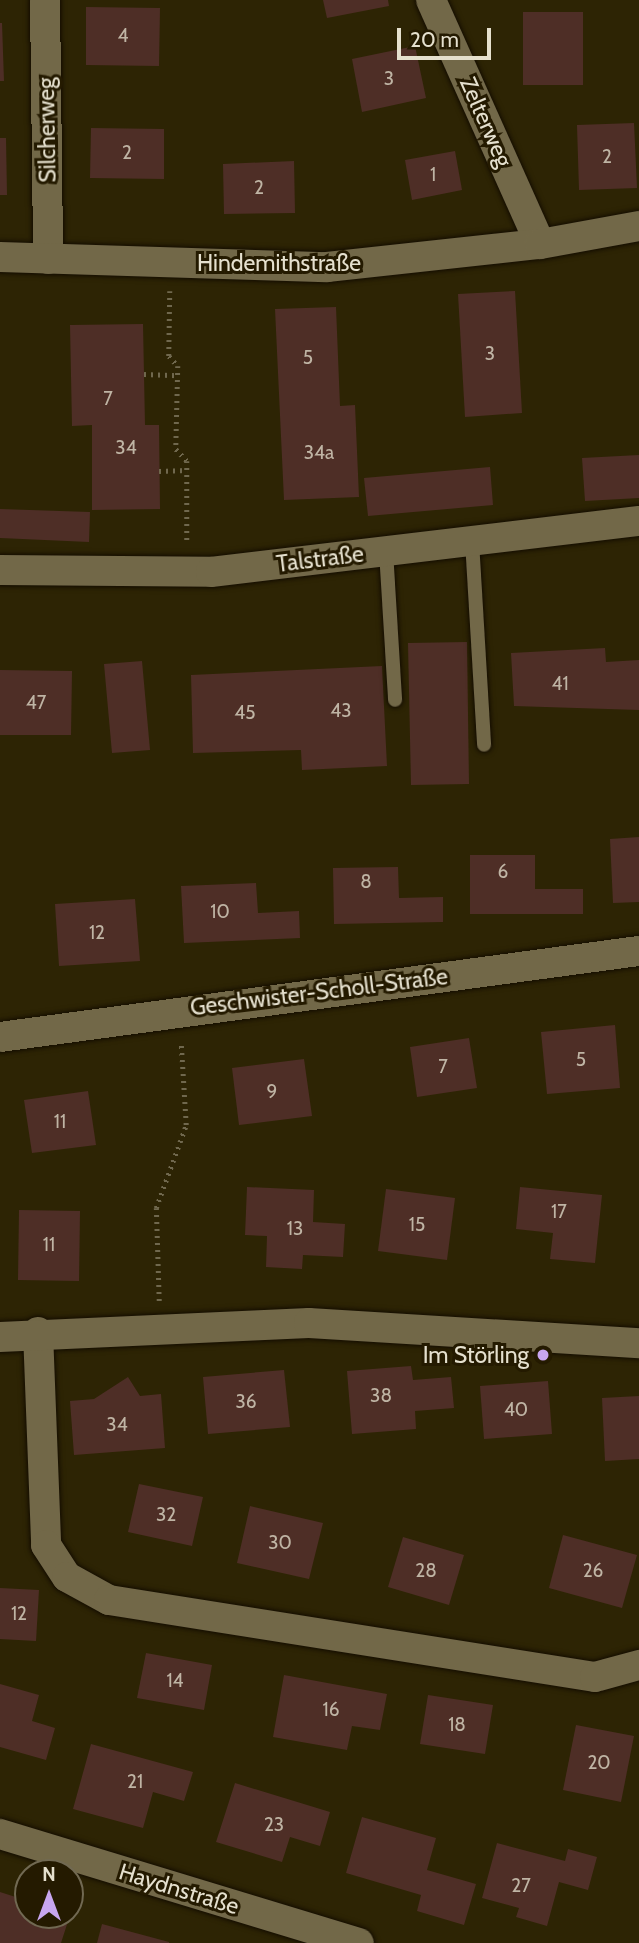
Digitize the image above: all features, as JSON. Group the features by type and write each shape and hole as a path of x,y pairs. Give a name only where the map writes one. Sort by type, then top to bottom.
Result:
{"street":[{"name":"Silcherweg","path":"45,0 48,259"},
{"name":"Zelterweg","path":"431,0 540,244"},
{"name":"Hindemithstraße","path":"0,257 327,267 540,244 639,226"},
{"name":"Talstraße","path":"0,570 211,572 639,521"},
{"name":"Geschwister-Scholl-Straße","path":"0,1038 180,1010 639,951"},
{"path":"0,1337 38,1332 160,1326 309,1323 639,1343"},
{"path":"38,1332 46,1545 67,1577 109,1600 595,1677 639,1665"},
{"name":"Haydnstraße","path":"0,1834 359,1943"}],"lane":[{"path":"472,541 484,745"},
{"path":"386,551 396,701"}],"path":[{"path":"169,324 169,356 178,375 176,449 187,470 187,516"},
{"path":"144,374 178,375"},
{"path":"159,471 187,470"},
{"path":"160,1326 156,1208 186,1125 180,1010"}],"building":[{"path":"323,0 388,0 389,6 327,18"},
{"path":"86,7 160,8 159,66 86,65"},
{"path":"523,12 583,12 583,85 523,85"},
{"path":"2,23 4,81 0,81"},
{"path":"415,46 426,98 362,112 352,59"},
{"path":"634,123 637,188 579,190 577,125"},
{"path":"91,128 164,129 164,179 90,178"},
{"path":"0,138 6,138 7,195 0,195"},
{"path":"455,151 462,190 412,200 405,160"},
{"path":"294,161 295,213 224,214 223,164"},
{"path":"515,291 522,413 465,417 458,294"},
{"path":"336,307 340,406 355,405 359,497 284,500 275,309"},
{"path":"143,324 145,425 159,425 160,509 92,510 92,425 72,426 70,325"},
{"path":"639,455 639,498 585,501 582,458"},
{"path":"490,467 493,505 368,516 364,478"},
{"path":"0,509 90,512 89,542 0,538"},
{"path":"467,642 469,784 411,785 408,643"},
{"path":"605,648 606,662 639,660 639,710 514,706 511,653"},
{"path":"142,661 150,750 112,753 104,664"},
{"path":"382,666 387,766 302,770 301,750 193,753 191,675"},
{"path":"0,670 72,671 71,735 0,735"},
{"path":"639,837 639,902 613,903 610,839"},
{"path":"470,855 535,855 535,889 583,889 583,914 470,914"},
{"path":"398,867 399,898 443,897 443,922 334,924 333,868"},
{"path":"256,883 258,913 299,911 300,938 184,943 181,886"},
{"path":"135,899 140,961 59,966 55,904"},
{"path":"615,1025 620,1088 547,1094 541,1032"},
{"path":"469,1038 477,1088 417,1097 410,1047"},
{"path":"304,1059 312,1116 239,1125 232,1068"},
{"path":"88,1091 96,1145 32,1153 24,1100"},
{"path":"247,1187 314,1190 313,1222 345,1224 343,1257 303,1255 302,1269 266,1267 267,1236 245,1235"},
{"path":"520,1187 602,1195 595,1263 550,1259 553,1233 516,1229"},
{"path":"386,1189 455,1198 447,1260 378,1251"},
{"path":"19,1210 80,1211 79,1281 18,1280"},
{"path":"411,1366 413,1380 451,1377 454,1408 415,1411 416,1429 352,1434 347,1371"},
{"path":"284,1370 290,1427 208,1434 203,1377"},
{"path":"128,1377 140,1396 161,1394 165,1448 74,1455 70,1401 94,1399"},
{"path":"548,1381 552,1434 484,1439 480,1386"},
{"path":"639,1396 639,1459 605,1461 602,1398"},
{"path":"139,1484 203,1497 192,1546 128,1532"},
{"path":"250,1506 323,1523 309,1579 237,1563"},
{"path":"563,1535 637,1555 622,1608 549,1588"},
{"path":"403,1537 464,1555 449,1605 388,1587"},
{"path":"0,1588 39,1590 36,1641 0,1639"},
{"path":"146,1653 212,1665 204,1710 137,1698"},
{"path":"284,1675 387,1694 380,1730 352,1726 347,1750 273,1737"},
{"path":"0,1684 39,1695 32,1721 55,1728 46,1760 0,1747"},
{"path":"428,1695 493,1705 485,1754 420,1744"},
{"path":"576,1725 634,1736 621,1802 563,1790"},
{"path":"91,1744 193,1772 184,1801 153,1792 143,1828 73,1809"},
{"path":"235,1783 330,1812 320,1846 290,1837 282,1862 216,1842"},
{"path":"362,1817 436,1838 427,1870 476,1884 464,1925 417,1911 421,1895 346,1873"},
{"path":"497,1843 565,1861 568,1849 597,1857 588,1890 559,1882 547,1926 516,1917 519,1908 482,1898"},
{"path":"0,1892 14,1896 14,1929 66,1929 61,1943 0,1943"},
{"path":"102,1924 169,1942 169,1943 97,1943"}],"place":[{"name":"Im Störling","path":"543,1355"}]}
